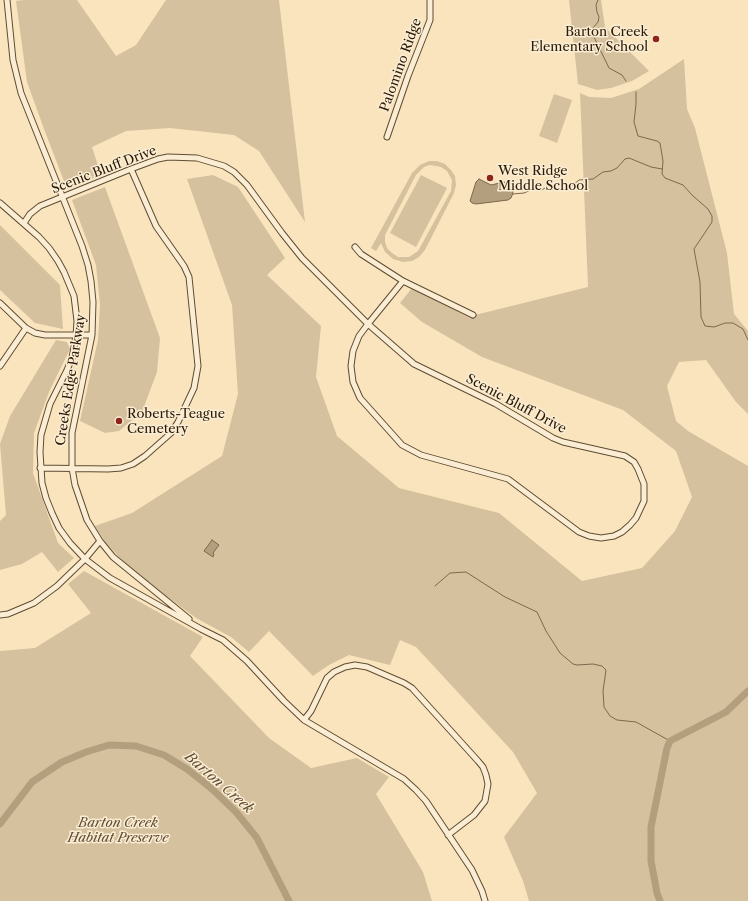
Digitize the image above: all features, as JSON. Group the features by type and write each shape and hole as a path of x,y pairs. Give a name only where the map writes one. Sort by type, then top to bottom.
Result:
{"street":[{"name":"Creeks Edge Parkway","path":"7,0 12,55 21,93 82,246 88,266 93,302 92,336 72,433 72,468 75,485 84,512 100,542 113,557 128,571 201,629"},
{"name":"Palomino Ridge","path":"387,137 408,76 430,20 430,0"},
{"name":"Scenic Bluff Drive","path":"24,223 30,214 40,206 131,169 168,157 197,158 224,166 234,172 247,186 282,234 302,258 368,324 414,364 496,404 553,438 563,442 625,456 638,469 644,484 644,501 636,518 622,532 614,536 601,538 589,536 580,532 508,479 421,455 402,445 360,398 353,382 351,366 353,351 359,336 368,324 403,281"},
{"path":"40,468 121,468 133,464 145,456 171,433 178,422 194,388 198,366 189,277 184,266 156,226 148,211 131,169"},
{"name":"Creeks Edge Parkway","path":"0,203 24,223 49,248 58,260 72,291 76,310 76,336 72,358 68,370 50,404 45,419 40,452 42,483 52,513 59,528 70,543 85,559 110,578 223,640 236,649 284,701 304,720 404,779 426,801 472,870 485,901"},
{"path":"355,247 361,254 403,281 473,315"},
{"path":"0,303 26,328 35,333 45,336 92,336"},
{"path":"0,366 26,328"},
{"path":"0,615 8,614 34,603 57,586 100,542"},
{"path":"304,720 311,711 327,678 334,672 345,667 355,665 367,667 412,688 478,761 483,767 486,775 488,784 485,801 474,815 448,835"}],"green space":[{"path":"77,0 116,56 136,45 166,0 279,0 305,222 259,151 234,135 170,128 126,131 92,147 101,175 67,189 27,82 16,1"},
{"path":"569,0 601,0 605,27 649,71 632,81 611,88 597,90 578,84"},
{"path":"684,59 687,109 695,128 727,253 734,314 748,331 748,414 736,402 706,360 679,362 667,386 676,421 688,431 748,466 748,901 529,901 523,881 504,837 537,793 513,752 416,647 400,640 390,665 349,655 329,665 313,676 269,631 249,652 231,637 196,618 169,598 168,599 129,568 106,543 95,526 132,513 222,456 238,394 232,305 187,179 213,175 238,187 285,258 267,275 321,326 316,377 337,436 399,488 499,513 582,581 642,568 675,531 692,497 676,451 623,410 482,357 422,322 400,303 412,288 470,318 475,315 588,287 580,93 589,97 611,98 639,89"},
{"path":"554,94 572,100 557,143 539,136"},
{"path":"429,161 437,161 445,164 455,176 456,185 454,193 425,250 419,257 412,261 403,262 393,259 385,252 381,243 376,251 371,248 412,173 420,165","holes":["430,165 441,167 447,171 452,180 451,191 418,251 409,257 398,257 387,248 385,235 416,175 424,167"]},
{"path":"421,175 447,188 416,247 390,233"},
{"path":"105,187 160,338 157,372 142,412 119,431 105,433 80,421 98,340 100,305 96,265 72,200"},
{"path":"0,225 60,285 63,329 35,323 0,290"},
{"path":"56,340 67,342 70,349 49,392 34,433 33,473 58,543 74,558 58,572 42,552 22,564 0,570 0,521 6,515 0,444 10,416"},
{"name":"Barton Creek Habitat Preserve","path":"84,571 203,637 190,656 269,738 311,768 357,758 389,777 376,794 423,872 432,901 0,901 0,651 35,648 91,613 68,584"}],"shaded area":[{"path":"479,179 491,185 504,182 508,184 512,188 513,193 511,198 508,200 476,204 472,203 470,201 476,182"},
{"path":"212,540 219,545 213,553 213,557 204,551"}],"waterway":[{"path":"598,0 596,5 599,17 598,22 593,28 593,35 609,68 622,75 626,81"},
{"path":"636,92 634,122 638,136 660,143 663,161 662,174 665,178 683,185 708,209 712,216 712,222 694,249 700,282 701,317 705,326 714,327 725,323 733,323 743,329 748,340"},
{"path":"513,194 524,193 531,190 541,190 552,185 573,185 579,180 593,179 603,172 611,171 617,168 625,159 629,158 651,167 662,169"},
{"path":"435,586 450,573 466,572 505,597 537,612 546,631 560,653 573,664 593,664 602,666 606,670 603,691 604,707 610,716 617,720 636,722 670,741"},
{"name":"Barton Creek","path":"660,901 651,861 651,827 667,748 670,741 726,712 748,691"},
{"name":"Barton Creek","path":"0,824 32,782 62,762 86,752 109,745 136,746 164,755 187,769 212,789 236,812 257,838 289,901"}],"place":[{"name":"Barton Creek Elementary School","path":"656,39"},
{"name":"West Ridge Middle School","path":"490,178"},
{"name":"Roberts-Teague Cemetery","path":"119,421"}]}
